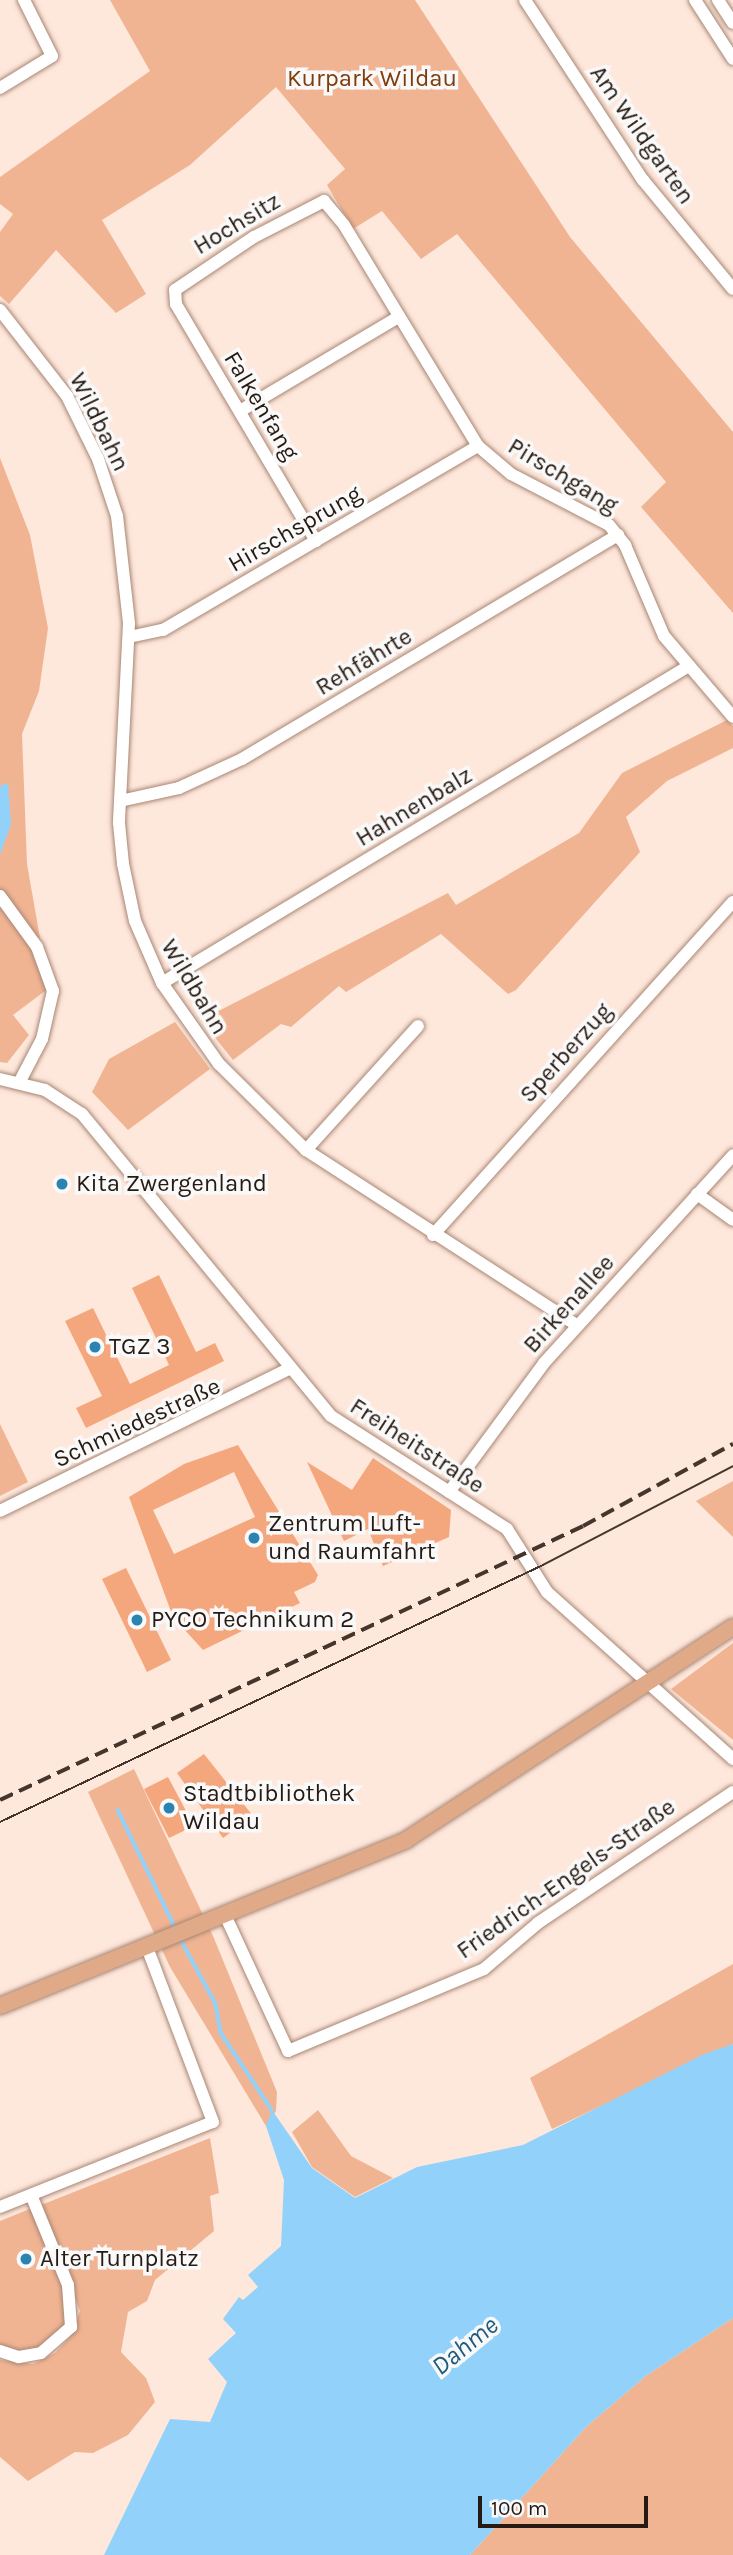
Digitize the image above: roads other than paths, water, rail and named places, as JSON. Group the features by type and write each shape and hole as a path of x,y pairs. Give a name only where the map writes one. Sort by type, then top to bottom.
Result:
{"main road":[{"path":"0,2006 218,1918 433,1825 733,1627"}],"street":[{"path":"0,88 52,56 24,0"},
{"name":"Am Wildgarten","path":"525,0 643,180 733,289"},
{"path":"695,0 733,59"},
{"path":"718,0 733,23"},
{"name":"Hochsitz","path":"175,290 254,237 324,201"},
{"name":"Pirschgang","path":"324,201 478,446 511,474 598,518 618,535 664,636 687,667 733,717"},
{"name":"Falkenfang","path":"175,290 176,304 316,541"},
{"name":"Wildbahn","path":"0,310 57,380 98,459 120,531 129,637 120,802 130,903 162,983 219,1064 306,1150 433,1235 577,1325"},
{"path":"240,411 398,317"},
{"name":"Hirschsprung","path":"129,637 163,630 478,446"},
{"name":"Rehfährte","path":"120,802 179,788 242,759 618,535"},
{"name":"Hahnenbalz","path":"162,983 687,667"},
{"path":"0,896 37,947 53,990 42,1039 20,1081"},
{"name":"Sperberzug","path":"433,1235 733,902"},
{"path":"306,1150 418,1026"},
{"name":"Freiheitstraße","path":"0,1079 20,1081 51,1092 82,1114 290,1368 347,1429 507,1529 547,1592 647,1685 733,1759"},
{"name":"Birkenallee","path":"449,1492 513,1401 577,1325 733,1154"},
{"path":"697,1194 733,1220"},
{"name":"Schmiedestraße","path":"0,1511 290,1368"},
{"name":"Friedrich-Engels-Straße","path":"218,1918 288,2051 484,1969 538,1923 733,1792"},
{"path":"0,2207 213,2122 152,1945"},
{"path":"0,2351 19,2357 41,2353 71,2327 68,2286 31,2195"}],"water":[{"path":"8,783 11,824 0,855 0,786"},
{"name":"Dahme","path":"733,2044 733,2318 647,2375 587,2426 470,2555 104,2555 170,2419 210,2422 227,2382 208,2359 236,2333 223,2319 239,2297 243,2300 258,2287 248,2275 281,2246 284,2180 266,2126 272,2110 312,2168 355,2198 417,2167 523,2145 704,2054"}],"waterway":[{"path":"118,1810 175,1927"},
{"path":"180,1938 216,2004 221,2033 272,2110"}],"tram line":[{"path":"0,1822 543,1565 733,1466"}],"railway":[{"path":"0,1800 583,1526 733,1444"}],"place":[{"name":"Kita Zwergenland","path":"62,1184"},
{"name":"TGZ 3","path":"95,1347"},
{"name":"Zentrum Luft- und Raumfahrt","path":"254,1538"},
{"name":"PYCO Technikum 2","path":"137,1620"},
{"name":"Stadtbibliothek Wildau","path":"169,1808"},
{"name":"Alter Turnplatz","path":"26,2259"}],"park label":[{"name":"Kurpark Wildau","path":"372,79"}]}
